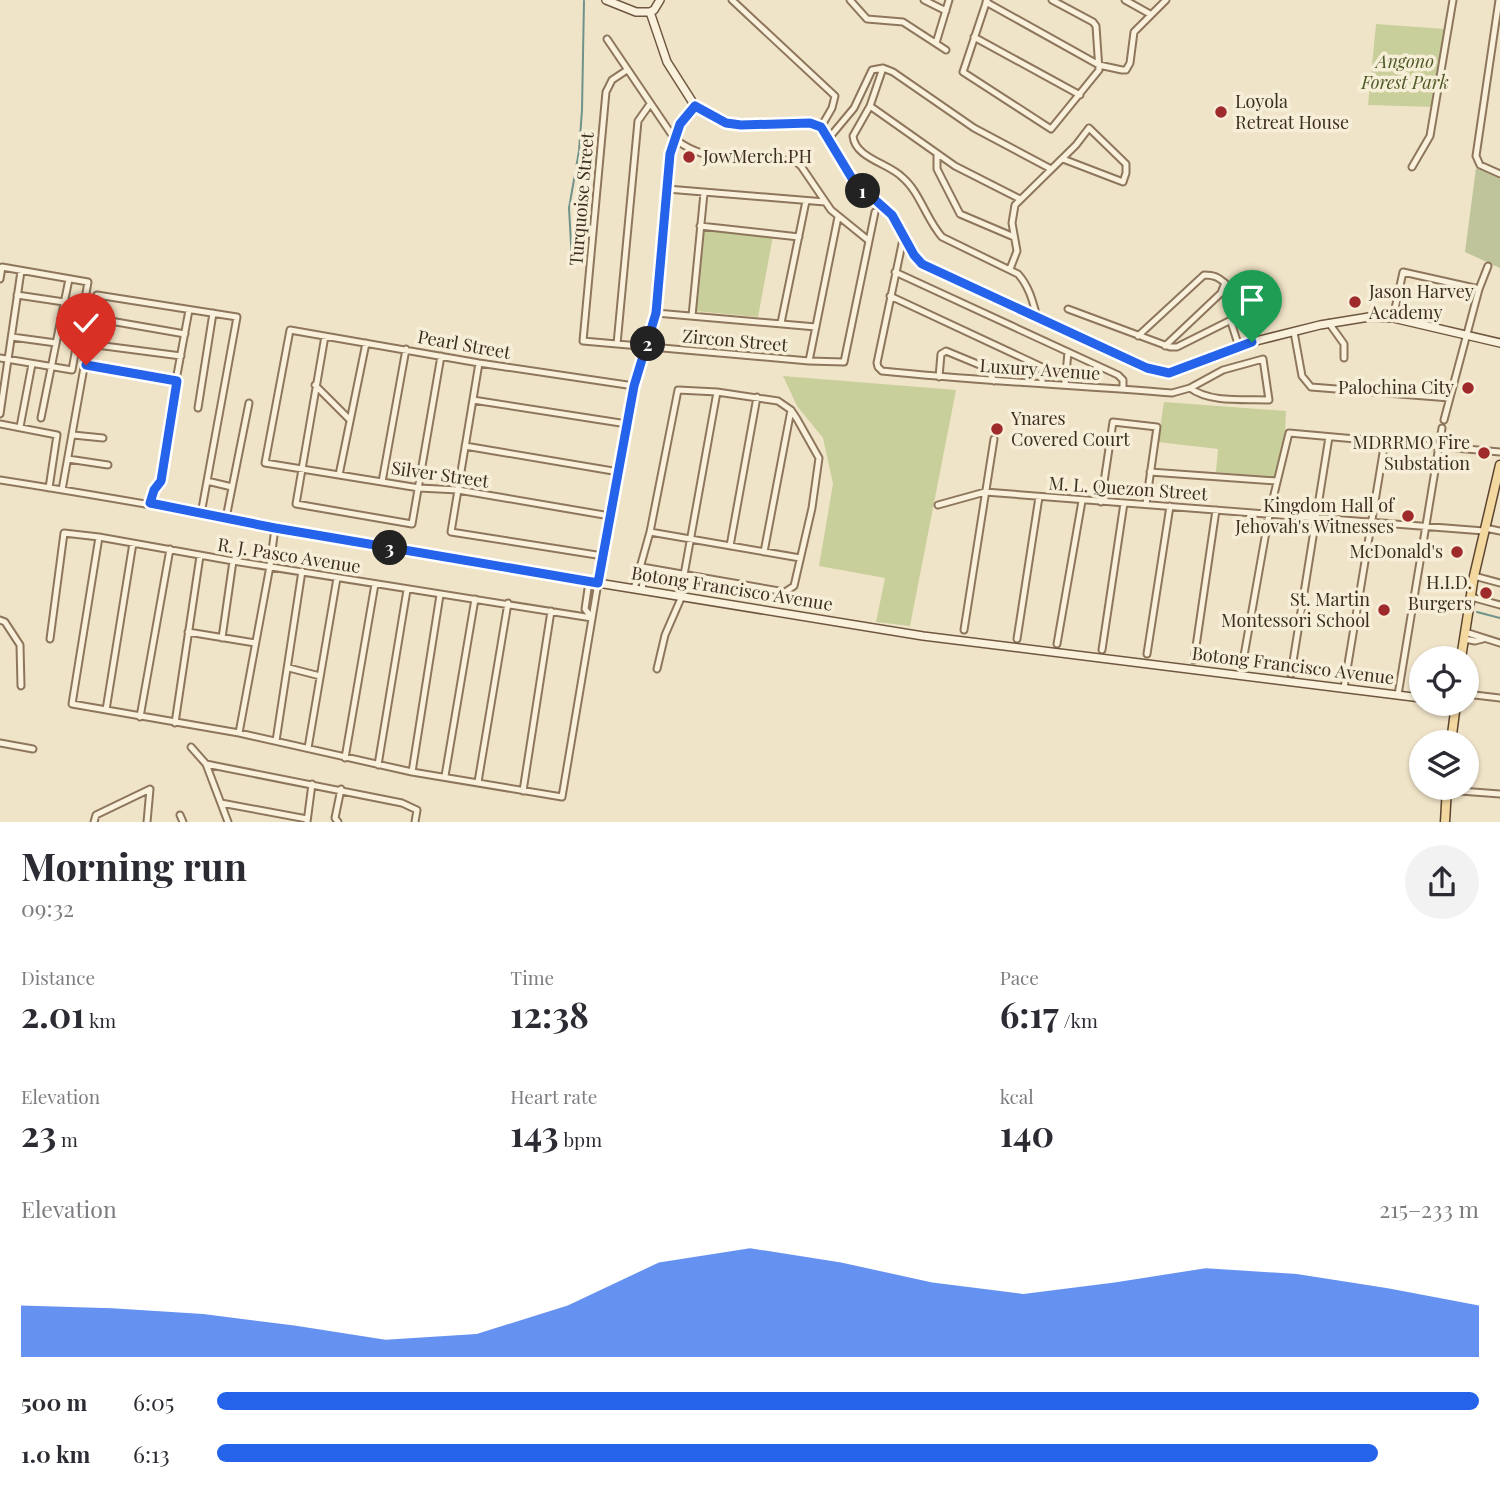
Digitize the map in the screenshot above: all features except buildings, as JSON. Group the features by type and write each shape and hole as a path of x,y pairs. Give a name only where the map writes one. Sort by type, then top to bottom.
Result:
{"main road":[{"path":"1463,646 1474,576 1500,466"},
{"path":"1444,822 1446,800"}],"street":[{"path":"611,1 636,12 650,12 660,0"},
{"path":"732,0 835,96 832,108 821,127"},
{"path":"850,0 867,19 903,22 946,50"},
{"path":"924,0 946,11"},
{"path":"936,43 949,0"},
{"path":"1052,0 1093,22 1097,30 1099,65 1097,74 1051,129 963,72 986,1 1099,65 1126,69 1130,63 1133,32 1166,0"},
{"path":"1125,0 1150,14"},
{"path":"1412,167 1430,136 1453,0"},
{"path":"1499,0 1476,156 1480,165 1500,174"},
{"path":"650,12 667,62 695,106 726,123 810,123 821,127 853,180 892,215 914,255 922,264 1157,372 1181,370 1239,346 1329,323 1369,317 1393,318 1500,343"},
{"path":"974,37 1080,94"},
{"path":"607,39 674,138 685,147 731,159 794,160 838,217 869,240 875,212"},
{"path":"829,138 855,108 872,70 883,68 893,72 974,128 1051,169"},
{"path":"883,68 870,106 853,136 856,146 903,177 942,237 1010,269 1024,281 1037,318"},
{"name":"Turquoise Street","path":"583,341 606,92 612,79 627,70"},
{"path":"618,344 638,121 650,104"},
{"path":"99,537 72,704 239,733 412,772 562,797 592,618 593,583 603,556 634,386 656,313 670,154 680,124 695,106"},
{"path":"870,106 937,155 1020,199"},
{"path":"1010,269 1017,251 1012,214 1020,199 1063,159 1089,128 1126,164 1126,173 1123,182 1063,159"},
{"path":"937,155 937,169 960,214 1014,237"},
{"path":"667,189 825,202"},
{"path":"692,316 704,193"},
{"path":"781,323 806,201"},
{"path":"810,361 838,217"},
{"path":"701,226 799,237"},
{"name":"Zircon Street","path":"583,341 844,362 869,240"},
{"path":"902,244 890,296 1040,366 1043,370 1042,382"},
{"path":"1444,420 1479,289 1488,266"},
{"path":"0,279 2,267 88,282 72,370 0,358"},
{"path":"0,414 22,271"},
{"path":"895,272 1121,377 1123,389"},
{"path":"1393,318 1403,272 1479,289"},
{"path":"1138,337 1205,275 1219,277 1225,283 1221,293 1165,346"},
{"path":"41,418 69,279"},
{"path":"17,295 64,302"},
{"path":"62,490 97,295 237,317 201,514"},
{"name":"Luxury Avenue","path":"890,296 878,368 881,371 1172,393 1190,388 1223,370 1264,359 1269,400 1210,397 1190,388"},
{"path":"1068,309 1138,337 1177,347 1233,320 1239,346"},
{"path":"150,503 154,490 161,481 189,310"},
{"path":"198,408 213,313"},
{"path":"656,313 816,327"},
{"path":"93,318 185,334"},
{"path":"1329,323 1344,344 1344,358"},
{"name":"Pearl Street","path":"265,463 290,330 479,363 634,386"},
{"path":"1294,332 1302,376 1311,387 1450,398"},
{"path":"325,336 296,504 412,524 441,356"},
{"path":"12,337 56,343"},
{"path":"339,475 366,343"},
{"path":"89,344 181,356"},
{"path":"382,482 406,349"},
{"path":"939,377 942,354 947,351 987,368 994,381"},
{"path":"1065,384 1068,352"},
{"path":"1219,355 1223,370"},
{"path":"479,363 452,532 603,556"},
{"path":"20,427 32,364"},
{"path":"86,365 177,381"},
{"path":"315,385 350,420"},
{"path":"638,589 642,567 650,532 678,390 757,397 778,401 791,410 819,458 812,508 794,586 785,592 642,567"},
{"path":"684,575 717,392"},
{"path":"730,546 757,397"},
{"path":"473,400 627,424"},
{"path":"226,518 249,403"},
{"path":"764,552 791,410"},
{"path":"1101,502 1113,422 1157,427 1146,504"},
{"path":"0,424 57,435 49,488"},
{"path":"1398,695 1443,428"},
{"path":"1242,667 1269,515 1289,433 1500,452"},
{"path":"73,435 103,438"},
{"path":"1292,674 1329,437"},
{"path":"964,630 994,439"},
{"path":"1344,688 1385,441"},
{"path":"465,446 619,472"},
{"path":"68,459 108,465"},
{"name":"Silver Street","path":"265,463 418,488 458,490 610,516"},
{"path":"1150,472 1277,481"},
{"name":"Botong Francisco Avenue","path":"0,480 150,503 275,528 593,583 923,636 1409,696"},
{"path":"207,481 232,486"},
{"name":"M. L. Quezon Street","path":"938,505 985,492 1500,531"},
{"path":"1017,639 1039,497"},
{"path":"1057,644 1082,501"},
{"path":"1102,650 1124,503"},
{"path":"1147,654 1170,506"},
{"path":"1194,660 1216,510"},
{"path":"239,733 275,528"},
{"path":"650,532 800,558"},
{"name":"R. J. Pasco Avenue","path":"50,639 64,533 592,618"},
{"path":"106,710 133,543"},
{"path":"141,717 170,549"},
{"path":"175,723 200,556"},
{"path":"222,638 233,561"},
{"path":"276,741 302,571"},
{"path":"1474,576 1500,583"},
{"path":"308,748 337,578"},
{"path":"345,758 374,584"},
{"path":"378,765 407,590"},
{"path":"412,772 440,595"},
{"path":"656,669 664,635 682,596"},
{"path":"1471,597 1500,605"},
{"path":"445,776 475,599"},
{"path":"478,782 508,603"},
{"path":"523,791 551,611"},
{"path":"0,620 5,622 20,645 21,686"},
{"path":"188,632 255,643"},
{"path":"1465,635 1475,641 1483,639 1500,643"},
{"path":"289,668 320,676"},
{"path":"1479,696 1500,698"},
{"path":"0,743 33,749"},
{"path":"191,747 206,764 228,822"},
{"path":"206,764 402,803 417,810 415,822"},
{"path":"221,803 307,820 312,784"},
{"path":"94,822 96,815 150,789 147,822"},
{"path":"338,822 335,818 341,789"},
{"path":"1479,792 1500,794"},
{"path":"180,815 183,822"}],"green space":[{"name":"Angono Forest Park","path":"1376,24 1445,29 1434,107 1368,105"},
{"path":"1476,168 1500,179 1500,268 1465,252"},
{"path":"702,228 773,236 758,317 695,311"},
{"path":"783,376 956,390 910,626 876,622 885,578 819,566 833,484 823,438 797,406"},
{"path":"1164,402 1286,411 1285,433 1274,477 1216,472 1218,449 1158,442"}],"waterway":[{"path":"572,261 569,208 579,151 582,110 584,1"},
{"path":"1477,612 1500,618"}],"place":[{"name":"Loyola Retreat House","path":"1221,112"},
{"name":"JowMerch.PH","path":"689,157"},
{"name":"Jason Harvey Academy","path":"1355,302"},
{"name":"Palochina City","path":"1468,388"},
{"name":"Ynares Covered Court","path":"997,429"},
{"name":"MDRRMO Fire Substation","path":"1484,453"},
{"name":"Kingdom Hall of Jehovah's Witnesses","path":"1408,516"},
{"name":"McDonald's","path":"1457,552"},
{"name":"H.I.D. Burgers","path":"1486,593"},
{"name":"St. Martin Montessori School","path":"1384,610"}],"route":[{"path":"86,365 177,381 161,481 154,490 150,503 275,528 598,583 634,386 656,313 670,154 680,124 695,106 726,123 810,123 821,127 853,180 892,215 914,255 922,264 1147,368 1169,373 1252,342"}]}
